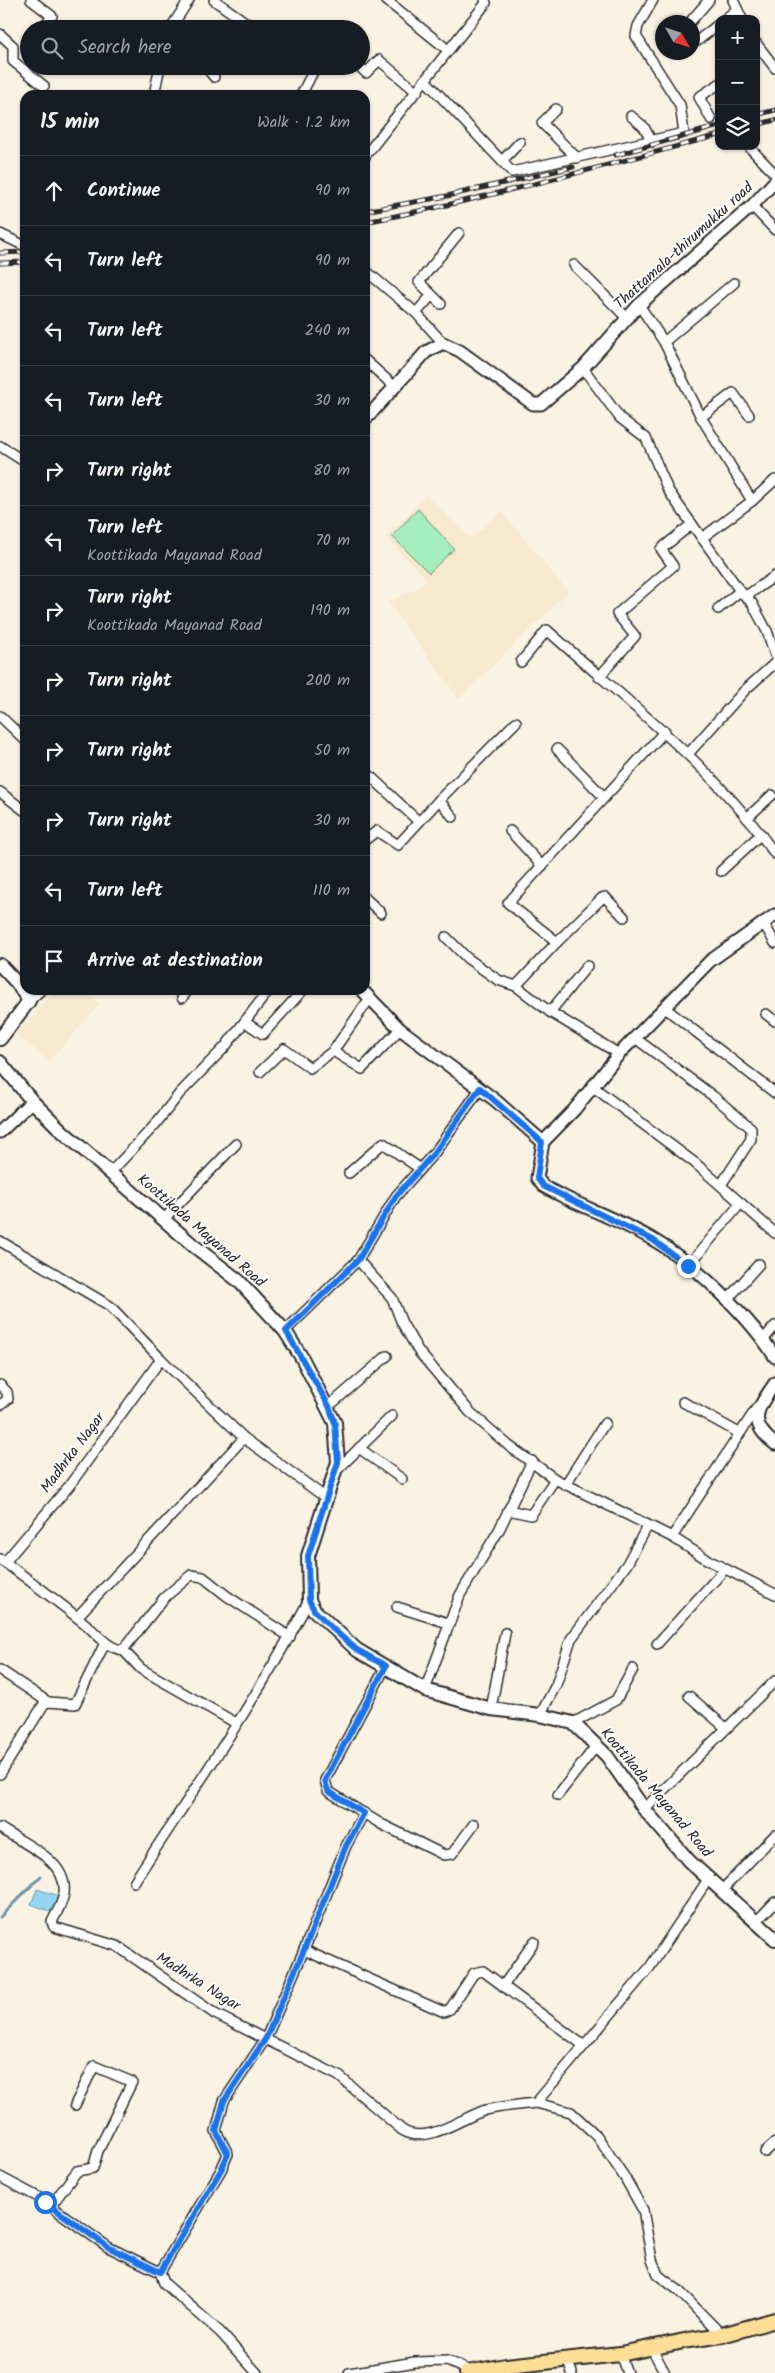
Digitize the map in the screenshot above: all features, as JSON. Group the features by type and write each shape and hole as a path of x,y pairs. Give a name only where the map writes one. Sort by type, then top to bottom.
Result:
{"main road":[{"path":"0,965 20,988"},
{"path":"0,1039 29,1001 25,995"},
{"name":"Koottikada Mayanad Road","path":"0,1062 32,1101 163,1220 238,1281 286,1331 329,1406 335,1423 338,1462 308,1556 309,1600"},
{"path":"309,1600 314,1610 357,1650 424,1690 491,1709 540,1715 573,1723"},
{"name":"Koottikada Mayanad Road","path":"573,1723 607,1756 644,1809 689,1861 775,1939"},
{"path":"470,2372 506,2366 570,2367 651,2347 722,2335 775,2320"}],"street":[{"path":"31,0 52,16 49,20"},
{"path":"177,20 189,0"},
{"path":"214,0 242,20"},
{"path":"386,0 448,50"},
{"path":"370,150 486,3 485,0"},
{"path":"426,81 512,172 652,142 684,133 680,105 636,36 638,26 653,0"},
{"path":"696,15 709,0"},
{"path":"733,0 740,15"},
{"path":"730,15 737,9"},
{"path":"700,39 715,27"},
{"path":"0,34 13,46 13,61 20,67"},
{"path":"760,57 775,68"},
{"path":"370,69 379,60 417,92"},
{"path":"30,75 44,86"},
{"path":"155,90 158,75"},
{"path":"304,90 311,75"},
{"path":"710,119 699,97 715,87"},
{"path":"556,109 542,123 577,158"},
{"path":"632,116 644,127 652,142"},
{"path":"502,161 520,142"},
{"path":"752,150 775,174"},
{"name":"Thattamala-thirumukku road","path":"443,343 460,351 532,404 541,404 583,368 640,304 752,206 775,181"},
{"path":"752,206 775,230"},
{"path":"441,304 419,282 459,233"},
{"path":"0,234 20,244"},
{"path":"574,265 627,318"},
{"path":"370,274 416,313 443,343 426,352 370,414"},
{"path":"664,342 734,283"},
{"path":"416,313 432,295"},
{"path":"640,304 664,342 701,417 752,501"},
{"path":"370,364 395,387"},
{"path":"583,368 620,418 646,438 668,490 743,594 767,631 775,655"},
{"path":"701,417 733,393 749,415"},
{"path":"1,449 20,459"},
{"path":"702,538 752,501 775,480"},
{"path":"600,677 635,636 617,614 674,566 661,549 692,524"},
{"path":"718,609 775,576"},
{"path":"521,662 547,630 665,731 747,818 775,854"},
{"path":"688,754 745,690 775,663"},
{"path":"0,716 20,735"},
{"path":"370,836 377,831 398,845 439,800 516,722"},
{"path":"557,942 508,902 603,796 665,731"},
{"path":"556,749 603,796"},
{"path":"370,776 419,822"},
{"path":"0,792 20,807"},
{"path":"747,818 772,795"},
{"path":"439,800 453,817"},
{"path":"510,831 542,866"},
{"path":"721,872 761,834"},
{"path":"516,986 557,942 605,897 624,917"},
{"path":"370,903 381,913"},
{"path":"775,915 762,922 710,961 619,1054 574,1110 542,1142 537,1178 543,1186 653,1240 688,1266 727,1300 763,1340 775,1357"},
{"path":"762,922 775,943"},
{"path":"446,937 468,958 498,980 516,986 550,1012 619,1054"},
{"path":"550,1012 587,966"},
{"path":"29,1001 36,995"},
{"path":"110,1173 245,1022 265,995"},
{"path":"245,1022 262,1034 299,995"},
{"path":"260,1072 284,1049 310,1068 333,1050 365,995"},
{"path":"367,995 400,1029 480,1088 542,1142"},
{"path":"665,1008 775,1094"},
{"path":"766,1014 775,1021"},
{"path":"333,1050 362,1069 400,1029"},
{"path":"635,1038 713,1096 750,1128 751,1138 721,1186"},
{"path":"592,1086 695,1163 775,1233"},
{"path":"286,1331 358,1260 396,1196 435,1152 480,1088"},
{"path":"0,1132 32,1101"},
{"path":"349,1173 383,1143 419,1168"},
{"path":"163,1220 236,1144"},
{"path":"688,1266 741,1203"},
{"path":"0,1241 110,1306 161,1359 244,1438 326,1498"},
{"path":"358,1260 392,1298 402,1322 419,1352 463,1404 509,1446 565,1485 647,1527 672,1537 725,1569 775,1594"},
{"path":"727,1300 759,1264"},
{"path":"763,1340 775,1326"},
{"path":"329,1406 387,1356"},
{"name":"Madhrka Nagar","path":"2,1561 69,1486 161,1359"},
{"path":"672,1537 724,1461 739,1433 775,1384"},
{"path":"0,1385 7,1392 8,1399 0,1405"},
{"path":"683,1402 739,1433"},
{"path":"759,1406 756,1418 760,1429 775,1444"},
{"path":"334,1473 392,1416"},
{"path":"565,1485 605,1423"},
{"path":"77,1617 244,1438"},
{"path":"358,1448 402,1479"},
{"path":"424,1690 460,1595 499,1530 532,1462"},
{"path":"508,1510 531,1515 555,1479"},
{"path":"540,1715 556,1685 572,1639 627,1564 647,1527"},
{"path":"2,1561 77,1617 105,1643 123,1650 141,1669 236,1723"},
{"path":"657,1644 725,1569"},
{"path":"123,1650 164,1598 190,1574 203,1577 227,1596 290,1637"},
{"path":"134,1882 290,1637 309,1600"},
{"path":"397,1607 448,1623"},
{"path":"491,1709 505,1633"},
{"path":"0,1670 48,1702 75,1704 105,1643"},
{"path":"386,1666 325,1780 328,1791 364,1813 449,1855 452,1854 474,1824"},
{"path":"573,1723 616,1700 633,1669"},
{"path":"644,1809 775,1680"},
{"path":"690,1696 726,1728"},
{"path":"0,1774 41,1709 48,1702"},
{"path":"558,1795 596,1746"},
{"path":"160,2272 221,2170 228,2154 216,2131 224,2101 266,2038 346,1846 364,1813"},
{"name":"Madhrka Nagar","path":"0,1828 49,1859 63,1876 64,1895 52,1922 54,1927 116,1946 215,2014 339,2076 409,2134 423,2136 486,2110 536,2103"},
{"path":"721,1891 773,1842"},
{"path":"709,1878 650,1967 536,2103 571,2112 597,2136 625,2178 643,2210 652,2260 658,2275 678,2290 722,2335"},
{"path":"756,1922 775,1902"},
{"path":"503,1986 534,1942"},
{"path":"304,1950 444,2012 450,2009 477,1971 483,1971 584,2045"},
{"path":"50,2207 77,2171 93,2168 98,2151 132,2082 94,2066 76,2105"},
{"path":"764,2152 775,2143"},
{"path":"0,2177 38,2197 108,2247 160,2272 164,2283 220,2332 257,2373"},
{"path":"651,2347 665,2373"},
{"path":"620,2354 628,2373"},
{"path":"349,2373 414,2362 447,2361 470,2372"}],"shaded area":[{"path":"426,496 471,538 502,512 568,592 459,699 388,602 420,587 426,578 385,537"},
{"path":"51,995 89,995 100,1004 49,1061 16,1035"}],"green space":[{"path":"418,509 454,549 429,573 392,536"}],"water":[{"path":"37,1889 59,1896 54,1913 31,1904"}],"waterway":[{"path":"0,1917 41,1876"}],"railway":[{"path":"760,114 775,110"},
{"path":"760,124 775,120"},
{"path":"616,155 715,127"},
{"path":"370,221 499,193 715,136"},
{"path":"370,210 447,196 573,167"},
{"path":"0,253 20,252"},
{"path":"0,263 20,262"}],"route":[{"path":"45,2202 108,2247 160,2272 221,2170 228,2154 226,2148 219,2141 216,2131 224,2101 266,2038 352,1832 364,1813 328,1791 325,1780 386,1666 357,1650 314,1610 309,1600 308,1556 338,1462 335,1423 329,1406 286,1331 358,1260 396,1196 435,1152 480,1088 542,1142 537,1178 543,1186 653,1240 688,1266"}]}
